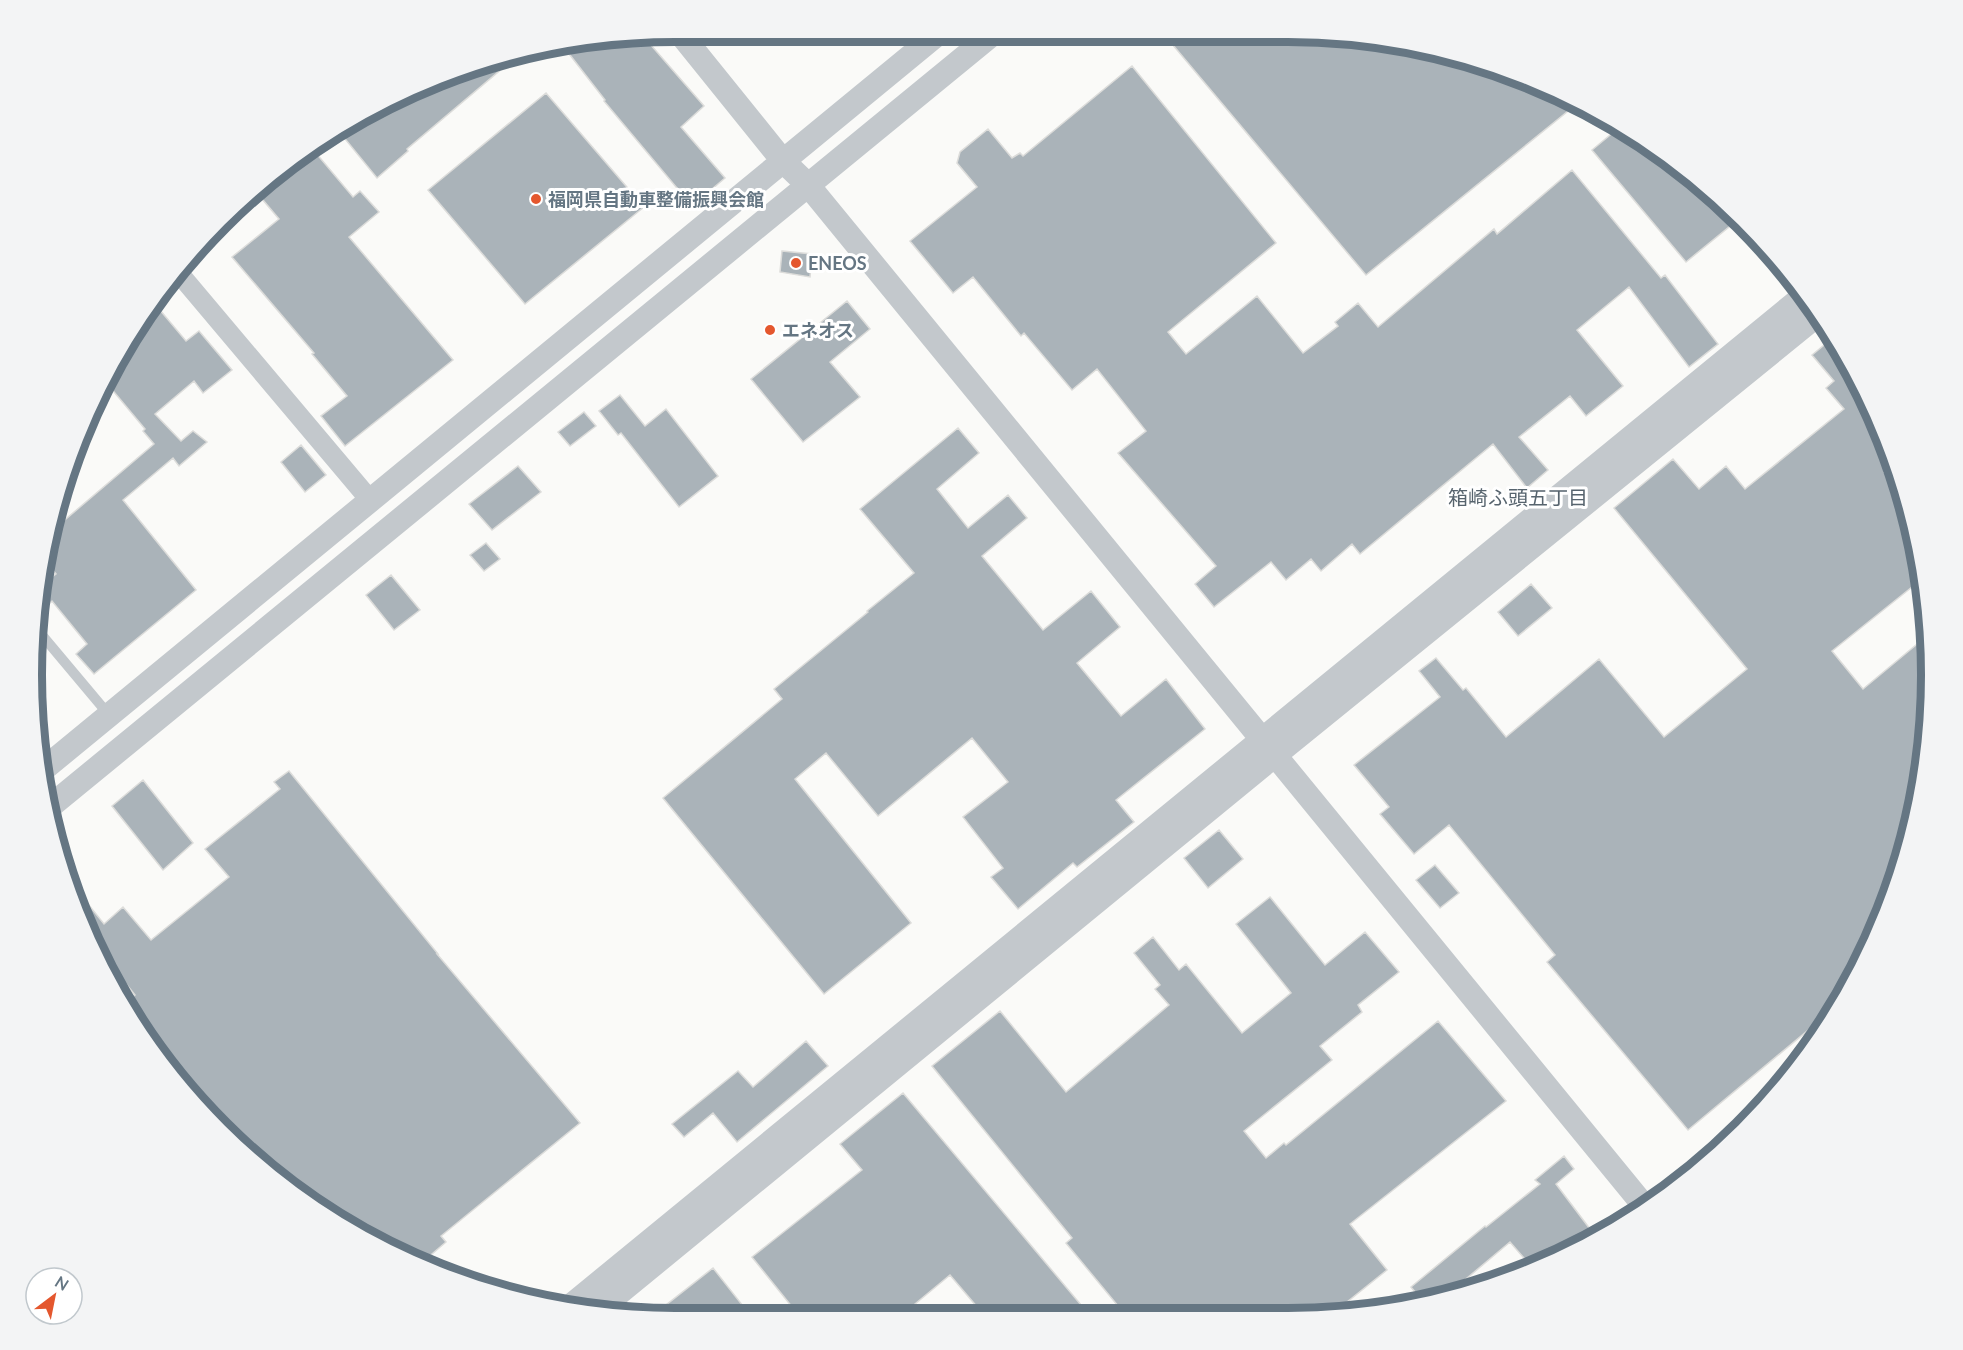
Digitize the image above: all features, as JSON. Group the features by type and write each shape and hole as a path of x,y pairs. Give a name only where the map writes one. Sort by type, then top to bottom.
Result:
{"street":[{"path":"687,42 783,161 808,185 1640,1201"},
{"path":"48,765 928,42"},
{"path":"55,802 983,42"},
{"path":"183,278 370,500"},
{"path":"605,1304 1798,301"},
{"path":"577,1300 1268,748 1812,320"}],"lane":[{"path":"43,636 109,716"}],"building":[{"path":"1170,42 1329,43 1371,47 1411,54 1491,76 1571,109 1366,275"},
{"path":"649,43 704,106 681,127 725,178 692,206 567,51"},
{"path":"506,66 407,149 408,151 377,178 343,136 395,107 433,90"},
{"path":"1132,66 1276,243 1168,332 1186,354 1257,296 1303,353 1338,326 1335,322 1358,303 1378,327 1494,229 1497,234 1572,170 1661,278 1665,275 1718,344 1689,367 1629,287 1577,330 1623,386 1586,416 1570,396 1519,437 1548,470 1527,488 1493,444 1360,554 1352,544 1321,571 1311,559 1286,580 1271,562 1214,607 1195,584 1216,566 1118,453 1146,431 1097,369 1072,390 1024,333 1021,336 973,277 953,293 910,241 977,187 957,163 960,152 988,129 1012,158 1020,153 1023,156"},
{"name":"福岡県自動車整備振興会館","path":"546,93 644,207 525,304 428,190"},
{"path":"1613,132 1673,173 1733,224 1686,262 1592,150"},
{"path":"317,154 353,197 360,191 379,212 349,237 453,360 345,446 321,416 347,396 312,354 314,353 232,257 279,219 260,197"},
{"name":"ENEOS","path":"782,251 812,254 810,277 780,272"},
{"path":"847,301 870,329 830,362 860,397 803,442 751,379"},
{"path":"159,309 186,341 199,331 232,370 203,393 194,381 155,414 181,441 193,431 207,442 179,466 173,458 123,500 196,590 94,674 76,654 87,644 52,601 50,603 46,598 49,579 56,574 51,568 54,552 61,523 154,444 143,431 145,429 111,388 127,358"},
{"path":"1826,343 1856,395 1873,433 1886,470 1884,472 1889,478 1899,511 1915,585 1832,651 1863,689 1920,642 1920,716 1916,758 1909,798 1887,878 1856,955 1836,992 1816,1023 1688,1130 1547,962 1555,955 1449,825 1414,854 1380,814 1389,807 1354,765 1440,697 1419,671 1436,658 1463,690 1466,688 1506,737 1599,659 1664,737 1747,669 1614,508 1673,459 1699,489 1726,466 1745,489 1844,409 1826,388 1834,381 1812,355"},
{"path":"620,395 645,426 666,409 718,476 679,507 621,433 618,435 599,411"},
{"path":"584,412 596,426 570,446 558,432"},
{"path":"958,428 979,453 937,489 968,528 1008,495 1027,518 982,556 1043,630 1091,591 1120,627 1077,663 1121,716 1166,679 1205,729 1116,800 1134,822 1077,867 1073,863 1018,909 991,877 1003,868 963,817 1008,782 972,738 878,816 826,753 795,779 911,923 824,994 663,798 782,699 774,689 914,573 860,509"},
{"path":"301,445 326,475 305,492 281,462"},
{"path":"518,466 541,492 492,530 469,504"},
{"path":"486,543 500,559 484,571 470,555"},
{"path":"391,575 420,610 394,630 366,595"},
{"path":"1531,584 1552,608 1518,636 1498,612"},
{"path":"289,771 437,954 580,1123 441,1236 446,1242 428,1258 358,1223 323,1201 258,1151 227,1123 173,1060 149,1027 131,999 135,995 115,970 107,955 83,898 104,924 123,907 151,940 229,877 205,849 280,789 274,782"},
{"path":"143,780 193,843 163,870 112,806"},
{"path":"1219,830 1243,859 1208,888 1184,858"},
{"path":"1435,865 1459,893 1440,908 1416,880"},
{"path":"1270,897 1325,965 1365,932 1399,972 1358,1005 1362,1012 1320,1046 1332,1060 1244,1131 1266,1158 1284,1143 1286,1145 1438,1021 1506,1101 1350,1224 1387,1270 1342,1306 1120,1308 1066,1243 1072,1238 932,1066 1000,1011 1066,1092 1169,1005 1155,989 1160,985 1134,953 1153,937 1179,970 1186,964 1242,1033 1291,993 1236,924"},
{"path":"806,1041 828,1066 737,1142 713,1113 684,1137 672,1124 738,1071 753,1087"},
{"path":"903,1093 1084,1308 978,1308 950,1275 910,1308 793,1308 752,1257 862,1170 840,1144"},
{"path":"1564,1156 1574,1169 1556,1184 1591,1230 1527,1261 1510,1242 1461,1283 1417,1295 1411,1287 1540,1184 1535,1180"},
{"path":"713,1268 745,1308 675,1308 663,1308"}],"place":[{"name":"福岡県自動車整備振興会館","path":"536,199"},
{"name":"ENEOS","path":"796,263"},
{"name":"エネオス","path":"770,330"}],"district":[{"name":"箱崎ふ頭五丁目","path":"1518,497"}]}
